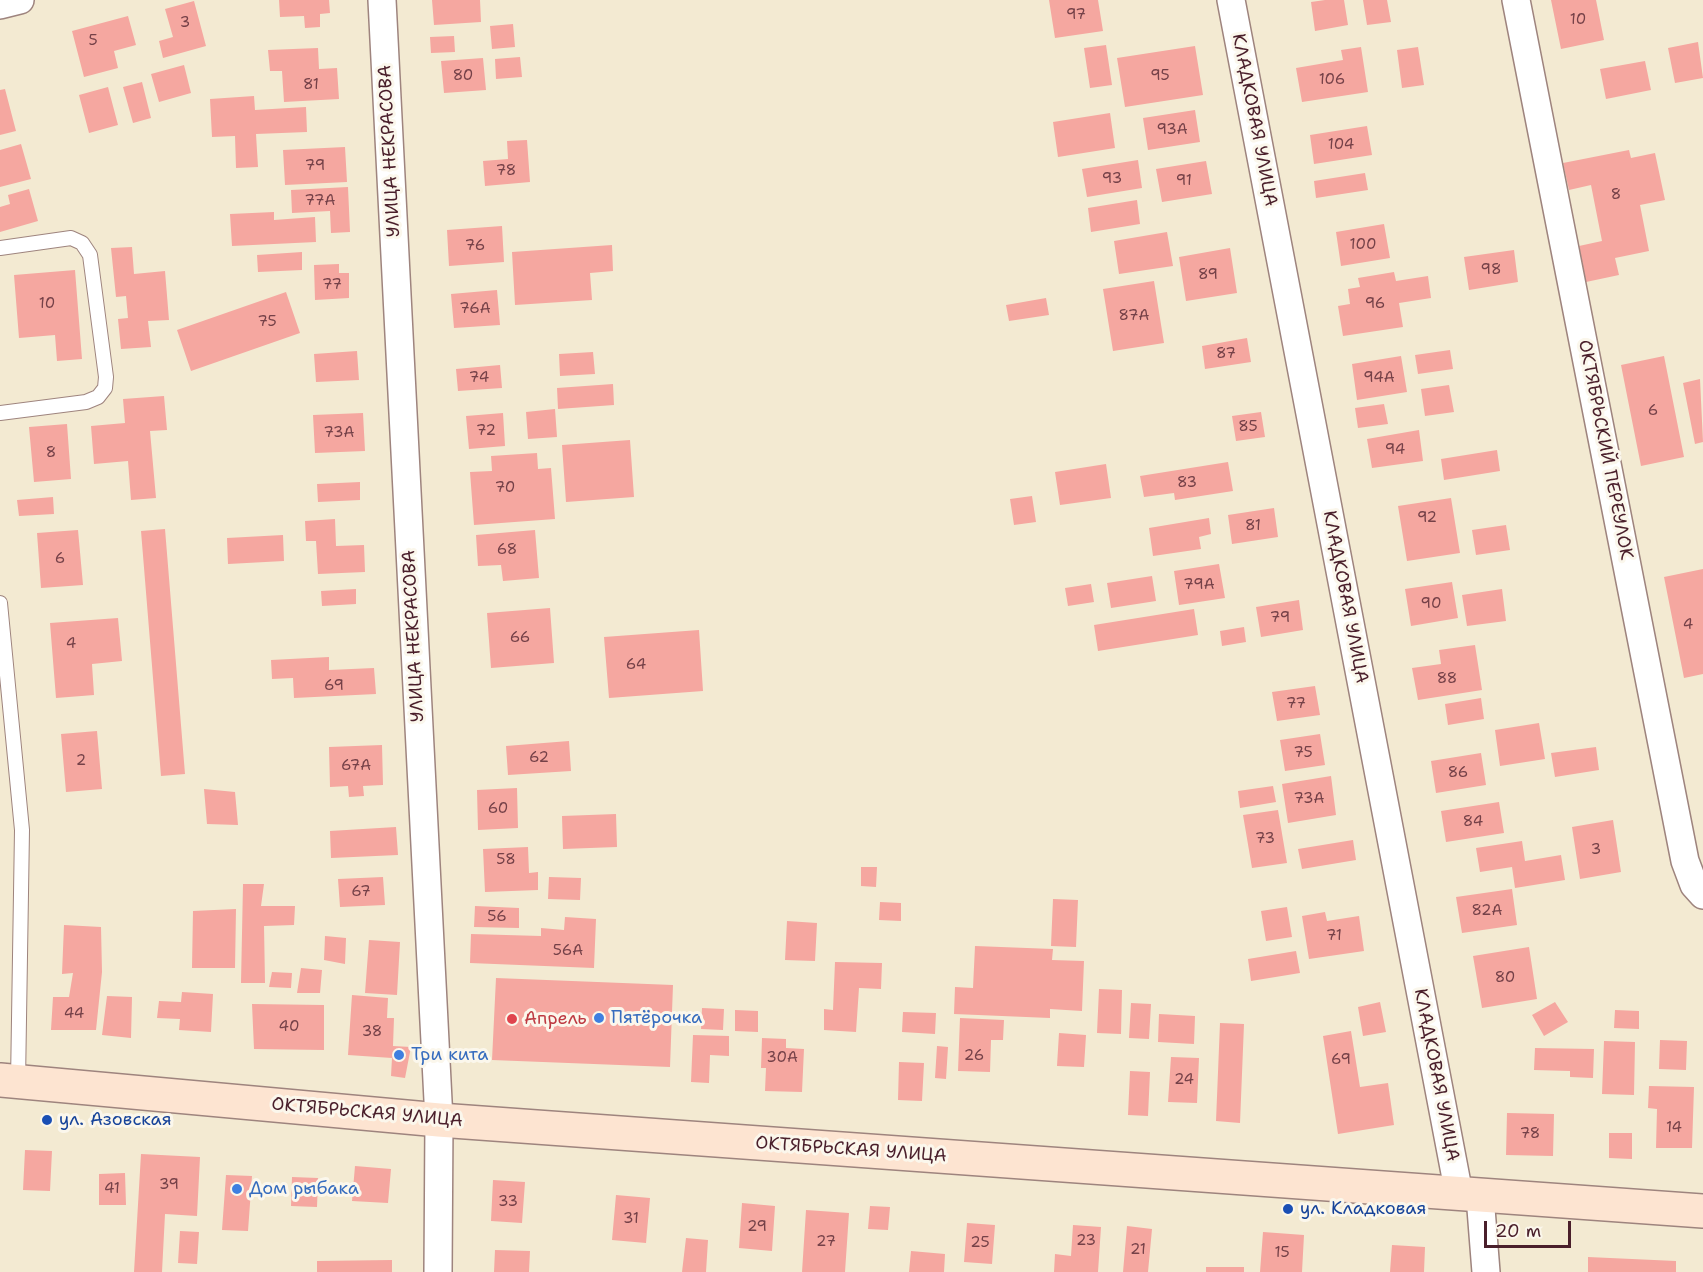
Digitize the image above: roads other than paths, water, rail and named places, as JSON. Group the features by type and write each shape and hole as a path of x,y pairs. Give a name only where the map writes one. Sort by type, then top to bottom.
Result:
{"street":[{"path":"0,5 20,0"},
{"name":"УЛИЦА НЕКРАСОВА","path":"382,0 439,1120 438,1272"},
{"name":"КЛАДКОВАЯ УЛИЦА","path":"1231,0 1486,1272"},
{"name":"ОКТЯБРЬСКИЙ ПЕРЕУЛОК","path":"1516,0 1685,861 1694,885 1703,896"},
{"name":"ОКТЯБРЬСКАЯ УЛИЦА","path":"9,1081 439,1120 1703,1211"}],"lane":[{"path":"0,248 71,238 82,243 90,255 106,377 105,388 98,397 86,402 0,413"},
{"path":"0,603 22,830 9,1081"}],"place":[{"name":"Пятёрочка","path":"599,1018"},
{"name":"Апрель","path":"512,1019"},
{"name":"Три кита","path":"399,1055"},
{"name":"ул. Азовская","path":"47,1120"},
{"name":"Дом рыбака","path":"237,1189"},
{"name":"ул. Кладковая","path":"1288,1209"}]}
